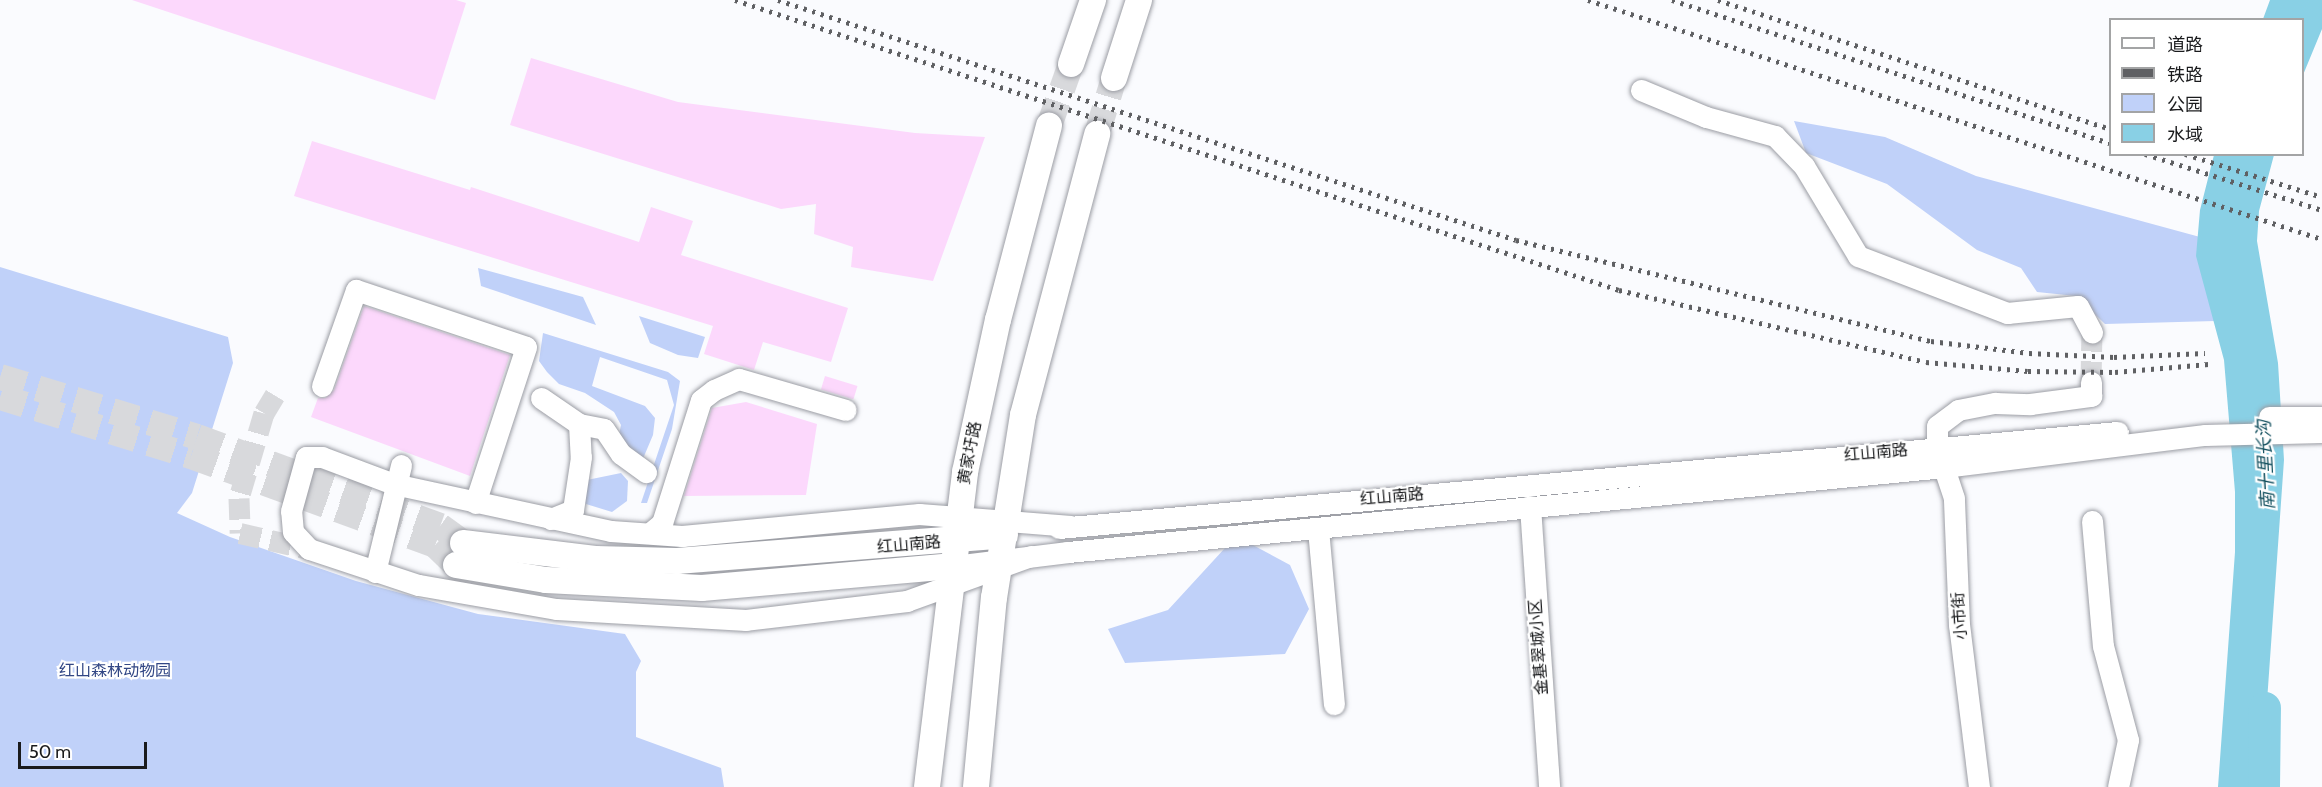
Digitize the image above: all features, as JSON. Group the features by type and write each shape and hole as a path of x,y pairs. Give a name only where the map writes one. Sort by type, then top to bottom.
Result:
{"main road":[{"path":"1071,64 1093,0"},
{"path":"1114,78 1138,0"},
{"name":"黄家圩路","path":"927,787 965,472 996,332 1049,126"},
{"path":"976,787 1000,565 1023,415 1097,134"},
{"name":"红山南路","path":"953,576 702,588 546,580 460,554 677,561 959,529 1006,528"}],"street":[{"path":"1641,90 1706,117 1775,136 1804,166 1858,256 2007,313 2078,306 2092,332"},
{"path":"322,386 356,290 526,347 476,503"},
{"path":"650,533 662,523 701,400 714,390 740,379 771,385 846,410"},
{"path":"1941,457 1937,426 1958,410 1995,403 2030,404 2091,396 2091,382"},
{"path":"541,398 579,424 604,429 621,454 646,472"},
{"name":"红山南路","path":"953,576 1031,556 1318,530 1941,457 2322,417"},
{"path":"551,519 573,510 581,458 579,424"},
{"path":"2204,429 2322,432"},
{"path":"953,576 907,601 746,620 556,609 418,585 309,549 293,532 291,511 306,457 322,457 398,474 476,503 611,531 682,536 920,514 959,529"},
{"name":"红山南路","path":"1006,528 1071,526 1941,457"},
{"name":"小市街","path":"1941,457 1953,498 1959,624 1979,787"},
{"path":"375,572 398,474"},
{"name":"金基翠城小区","path":"1530,506 1549,787"},
{"path":"2092,521 2103,646 2128,740 2118,787"},
{"path":"1318,530 1334,704"}],"green space":[{"path":"1794,121 1885,137 1976,176 2200,237 2215,321 2105,324 2076,296 2037,292 2021,268 1977,250 1887,184 1806,153"},
{"name":"红山森林动物园","path":"0,267 228,337 233,363 192,493 177,513 230,537 356,581 478,614 625,634 641,661 636,672 636,737 721,768 724,787 0,787"},
{"path":"478,268 583,297 596,325 481,286"},
{"path":"639,316 705,337 698,358 678,355 650,343"},
{"path":"543,333 668,372 680,381 672,429 647,503 641,503 674,405 667,380 600,357 592,386 645,406 655,418 653,435 642,461 618,440 621,425 614,412 585,393 559,384 547,372 539,361"},
{"path":"621,473 628,481 627,501 612,512 586,504 579,497 587,480"},
{"path":"1236,536 1290,565 1309,609 1285,654 1125,663 1108,629 1168,610"}],"water":[{"path":"2270,0 2322,0 2322,29 2304,73 2304,18 2263,18"},
{"path":"2214,156 2274,156 2259,211 2257,241 2278,363 2284,460 2261,787 2218,787 2235,552 2235,492 2224,360 2196,256 2200,210"}],"building":[{"path":"132,0 456,0 466,3 435,100"},
{"path":"531,58 678,102 915,133 985,137 933,281 851,267 853,247 814,234 816,204 781,209 510,125"},
{"path":"312,141 470,190 471,187 639,242 651,207 693,221 681,255 848,308 831,362 763,342 754,370 704,354 713,326 294,196"},
{"path":"364,306 510,355 470,476 311,417 318,398 325,398 334,390"},
{"path":"825,376 858,386 853,399 821,389"},
{"path":"746,402 817,424 806,495 684,496 712,408"}],"waterway":[{"name":"南十里长沟","path":"2264,787 2265,708"}],"tunnel":[{"path":"1049,126 1071,64"},
{"path":"1097,134 1114,78"},
{"path":"2091,382 2092,332"},
{"path":"0,377 197,437 440,526 463,543"},
{"path":"275,395 264,413 239,498 240,533 309,549"},
{"path":"0,397 191,456 435,545 456,565"}],"railway":[{"path":"735,0 1619,290 1926,362 2028,371 2115,372 2209,364"},
{"path":"778,0 1516,240 1931,341 2029,353 2114,357 2205,353"},
{"path":"1588,0 2322,239"},
{"path":"1672,0 2109,143"},
{"path":"1718,0 2109,129"},
{"path":"2151,156 2322,210"},
{"path":"2191,156 2322,197"}]}
